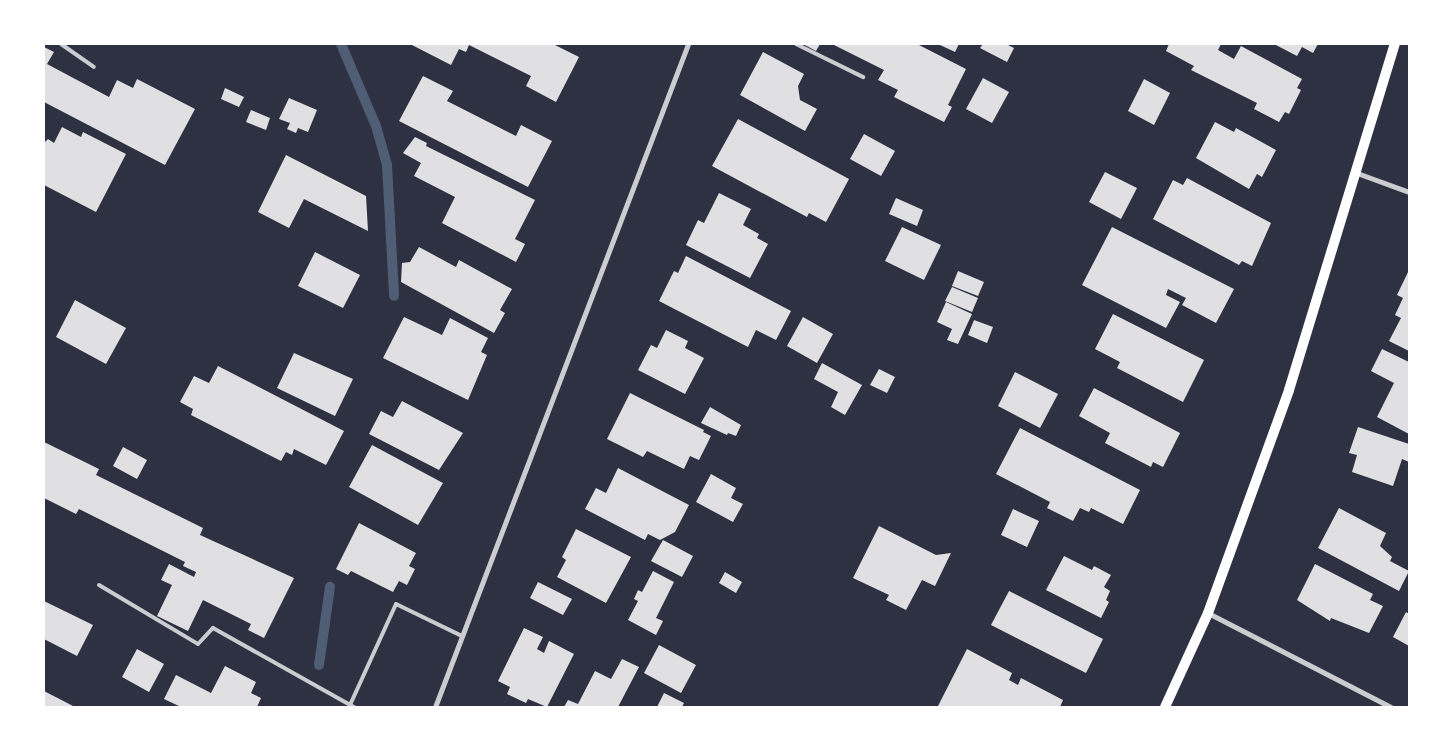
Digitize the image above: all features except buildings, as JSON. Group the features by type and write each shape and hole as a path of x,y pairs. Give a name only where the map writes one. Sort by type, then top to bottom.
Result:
{"main road":[{"path":"1165,707 1208,612 1288,390 1357,173 1395,44"}],"street":[{"path":"435,707 688,44"},
{"path":"1357,173 1409,192"},
{"path":"1208,612 1391,707"}],"lane":[{"path":"61,44 94,67"},
{"path":"796,44 863,77"},
{"path":"99,585 198,644 213,628 352,706 396,604 462,636"}],"waterway":[{"path":"341,44 376,126 387,165 394,296"},
{"path":"319,665 330,587"}]}
